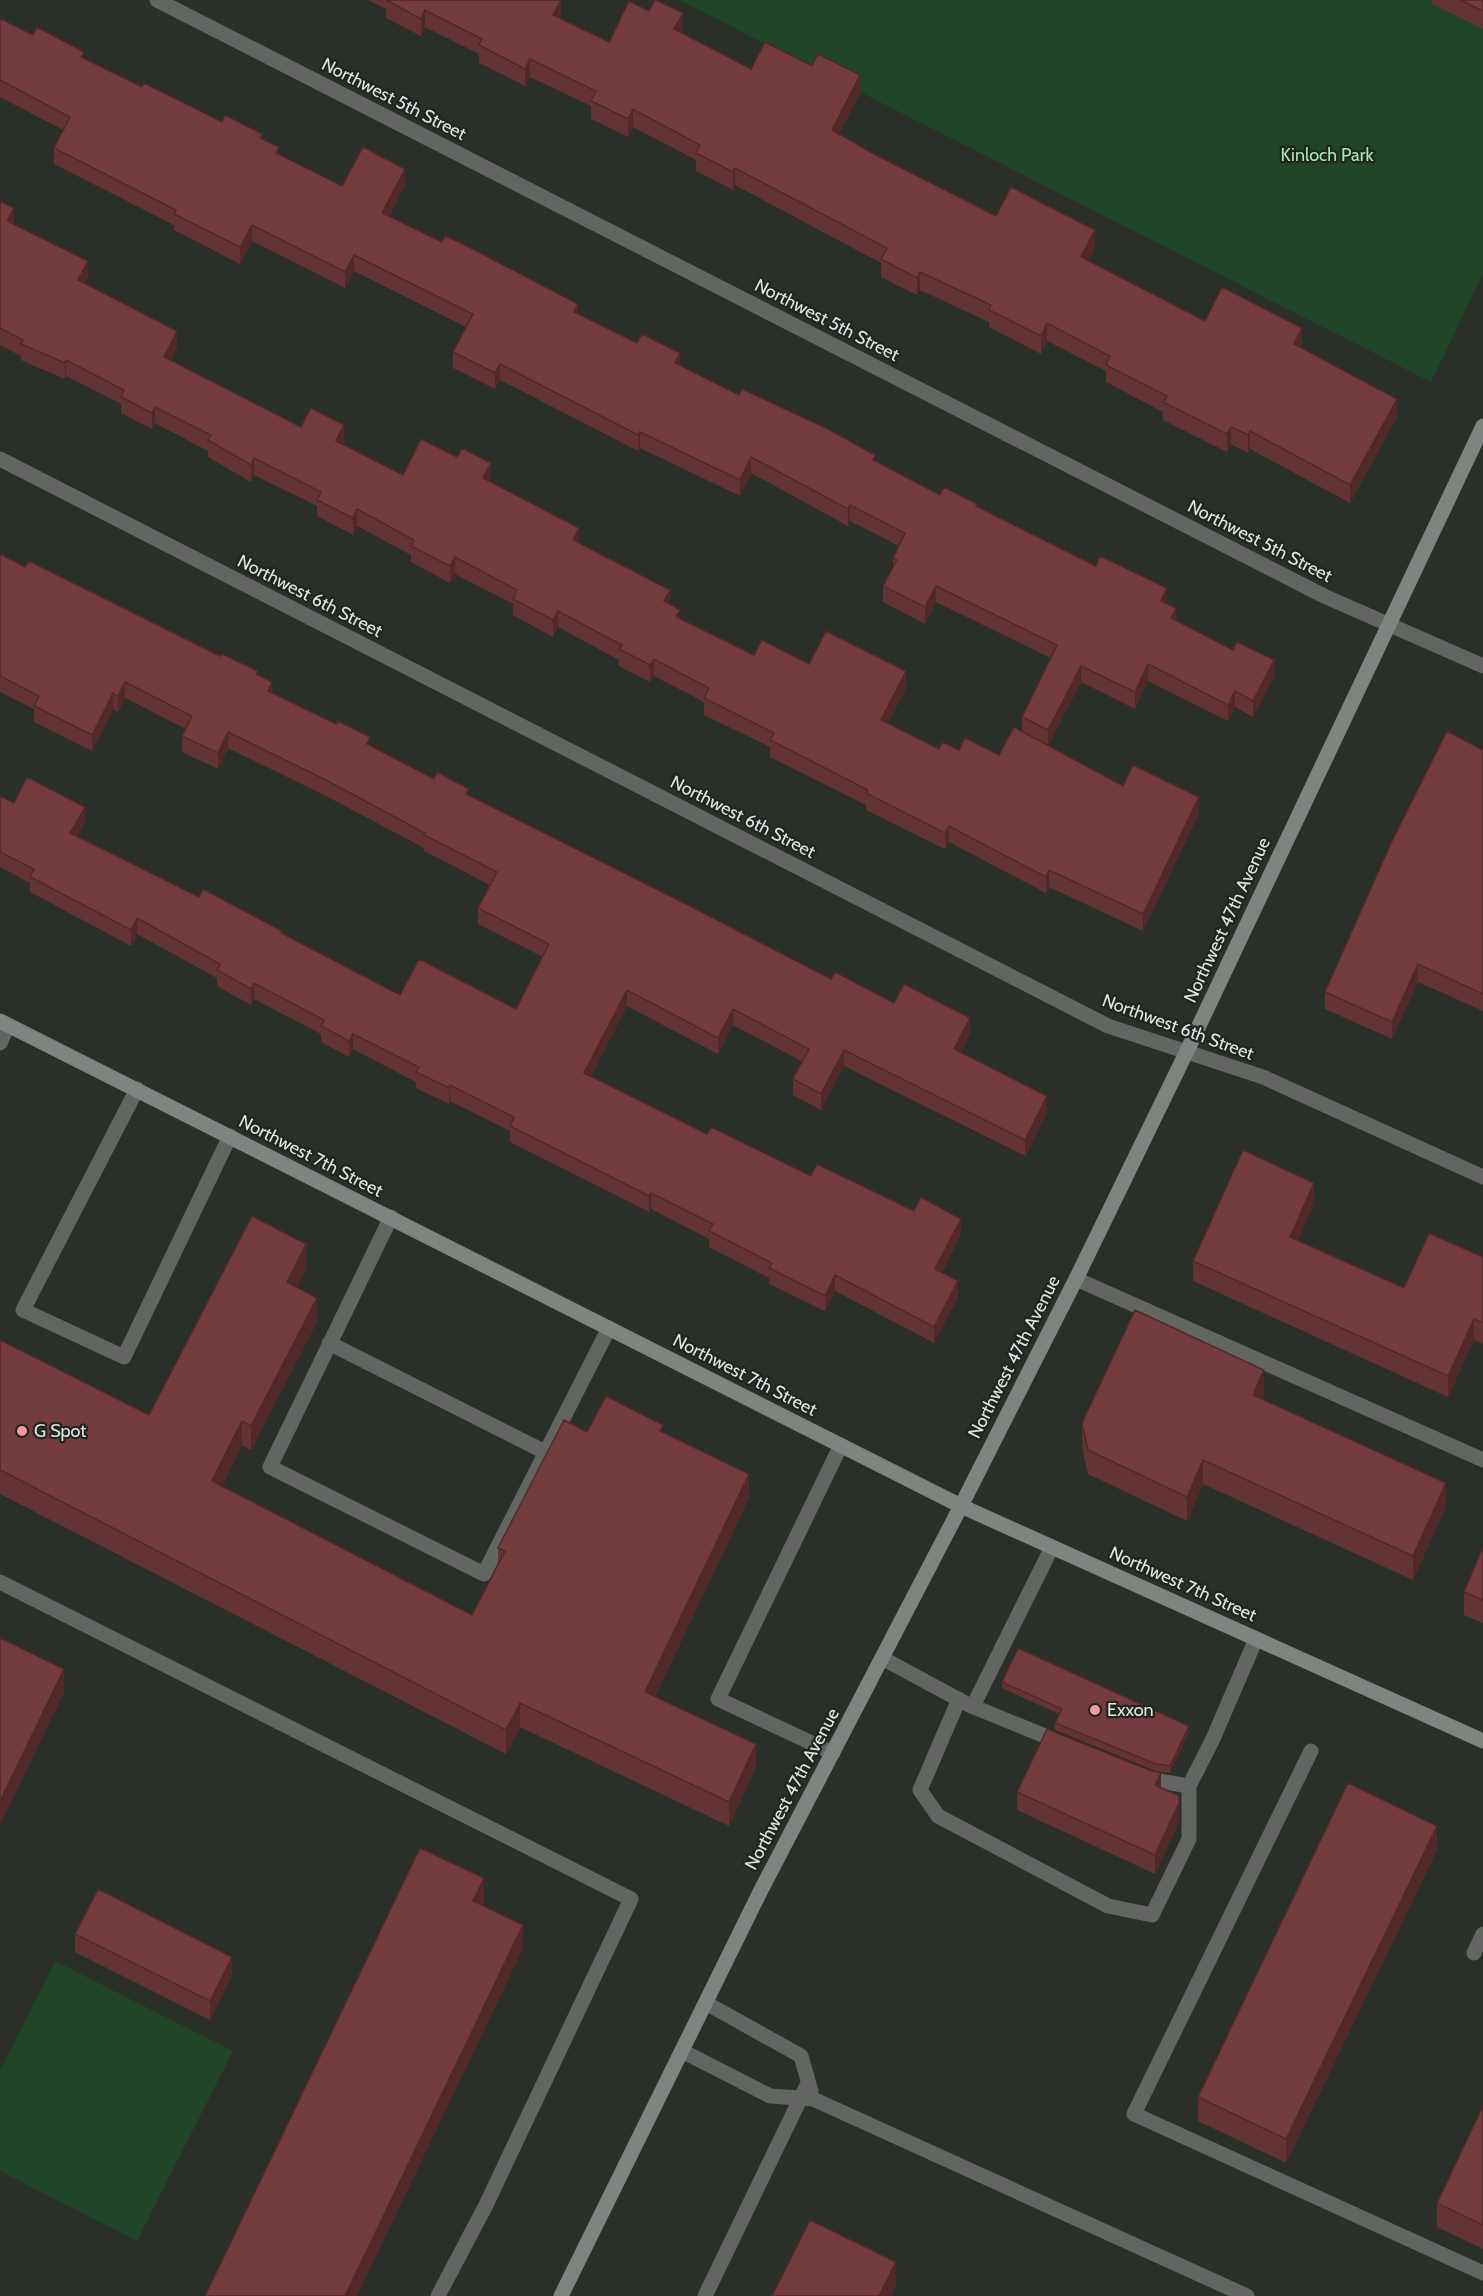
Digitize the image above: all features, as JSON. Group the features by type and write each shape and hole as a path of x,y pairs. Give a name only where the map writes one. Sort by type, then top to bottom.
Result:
{"street":[{"name":"Northwest 5th Street","path":"157,0 1324,596 1483,666"},
{"name":"Northwest 47th Avenue","path":"561,2296 760,1892 1076,1279 1483,426"},
{"name":"Northwest 6th Street","path":"0,459 1108,1026 1263,1077 1483,1177"},
{"path":"0,1042 4,1023"},
{"name":"Northwest 7th Street","path":"4,1023 961,1506 1483,1741"},
{"path":"137,1089 23,1310 124,1357 230,1136"},
{"path":"391,1217 270,1467 484,1574 609,1328"},
{"path":"1076,1279 1483,1460"},
{"path":"329,1343 545,1452"},
{"path":"833,1753 718,1699 841,1445"},
{"path":"1052,1546 920,1790 938,1816 1108,1906 1152,1915 1189,1839 1189,1786 1212,1742 1256,1639"},
{"path":"0,1582 631,1899 491,2194 438,2296"},
{"path":"882,1658 966,1702 1079,1750"},
{"path":"1311,1751 1134,2114 1483,2273"},
{"path":"1132,1772 1153,1780 1189,1786"},
{"path":"1474,1953 1483,1934"},
{"path":"705,2296 807,2099 808,2083 801,2056 706,2003"},
{"path":"682,2051 770,2096 807,2099 1246,2296"}],"green space":[{"name":"Kinloch Park","path":"679,0 1483,0 1483,274 1431,382"},
{"path":"55,1961 233,2051 137,2241 0,2171 0,2070"}],"building":[{"path":"386,0 561,0 553,15 609,42 629,1 649,11 656,0 683,13 674,29 751,69 765,42 812,66 818,54 860,75 832,130 996,216 1011,187 1095,230 1081,257 1205,321 1222,287 1302,328 1294,344 1397,399 1350,485 1250,431 1248,435 1231,427 1227,434 1163,402 1167,396 1106,365 1110,356 1047,323 1041,336 989,310 991,305 920,272 917,278 881,259 887,248 735,168 733,172 696,153 700,145 633,109 628,119 591,101 596,91 530,59 525,69 479,45 482,39 425,10 421,19"},
{"path":"1460,0 1483,0 1483,11"},
{"path":"1,19 33,35 37,27 84,52 81,57 142,87 144,83 222,122 225,115 262,134 260,138 279,147 276,153 342,186 363,147 405,169 382,213 442,242 445,236 461,243 578,304 574,312 637,343 642,334 680,353 675,363 739,395 742,389 828,429 875,455 873,460 940,495 944,487 977,504 976,506 1096,566 1100,556 1167,588 1161,601 1176,608 1171,618 1233,650 1237,642 1274,660 1253,701 1235,691 1228,705 1148,664 1135,692 1081,666 1048,730 1022,717 1057,645 936,586 925,607 883,586 897,560 893,558 905,533 850,505 848,509 751,457 740,480 640,432 638,435 500,364 495,373 453,352 473,314 354,255 345,272 252,225 240,247 174,214 176,210 54,148 70,117 0,80"},
{"path":"0,201 14,208 7,221 88,261 78,280 177,331 164,357 301,427 311,408 344,425 336,441 403,475 421,439 457,457 462,448 491,463 483,478 579,528 573,540 670,590 664,601 680,610 676,617 754,655 762,640 809,664 826,631 906,671 881,720 939,749 942,742 959,750 965,738 999,755 1014,727 1123,786 1133,765 1199,797 1143,914 1049,870 1046,877 949,826 945,833 866,793 868,790 770,740 774,733 704,698 709,688 654,659 650,665 619,649 622,645 558,611 553,620 513,599 517,590 455,557 450,566 411,546 414,540 357,509 353,518 317,500 321,492 254,458 251,465 208,440 211,435 155,407 152,413 121,397 124,390 66,360 65,363 21,344 23,340 0,328"},
{"path":"0,554 25,567 29,561 220,656 222,654 258,671 256,674 272,682 268,691 336,724 338,721 370,737 367,744 434,779 437,772 469,789 466,794 831,979 835,972 894,1003 904,984 970,1018 954,1049 1047,1096 1025,1140 844,1050 821,1094 793,1079 809,1049 733,1009 718,1038 627,990 584,1073 707,1134 711,1127 811,1176 817,1164 914,1211 921,1197 961,1219 935,1269 958,1281 934,1327 835,1275 825,1296 769,1268 772,1263 709,1231 713,1224 651,1193 649,1196 510,1126 514,1117 450,1085 449,1088 416,1072 419,1067 353,1034 349,1041 321,1026 324,1020 254,983 251,989 217,970 220,964 137,918 131,930 30,877 34,869 0,852 0,796 14,803 27,777 85,807 70,833 199,897 203,889 400,995 419,959 516,1009 549,944 478,908 497,872 424,835 425,833 324,779 228,732 218,753 182,736 192,716 125,682 118,696 113,693 92,735 34,706 39,696 0,676"},
{"path":"1447,731 1483,750 1483,994 1418,964 1392,1022 1325,992 1392,841"},
{"path":"1243,1150 1314,1183 1290,1237 1404,1288 1429,1233 1483,1257 1483,1323 1474,1319 1448,1376 1193,1261"},
{"path":"252,1216 306,1244 287,1282 317,1298 251,1426 242,1421 212,1481 472,1615 505,1551 498,1548 564,1420 587,1432 606,1396 663,1425 660,1431 749,1474 645,1692 756,1744 729,1802 520,1703 506,1730 0,1470 0,1340 149,1415"},
{"path":"1135,1310 1264,1370 1253,1395 1446,1483 1413,1556 1203,1460 1187,1497 1088,1450 1082,1423"},
{"path":"1483,1547 1483,1600 1464,1592"},
{"path":"0,1638 64,1669 0,1801"},
{"name":"Exxon","path":"1018,1648 1189,1726 1170,1766 1156,1764 1055,1723 1062,1709 1002,1682"},
{"path":"1047,1729 1161,1773 1155,1785 1179,1796 1179,1803 1155,1855 1017,1792"},
{"path":"1348,1783 1437,1826 1286,2139 1198,2097"},
{"path":"420,1848 484,1878 473,1901 523,1925 345,2296 205,2296"},
{"path":"98,1889 232,1957 210,2001 75,1934"},
{"path":"1483,2106 1483,2225 1437,2203"},
{"path":"810,2220 896,2262 879,2296 772,2296"}],"place":[{"name":"G Spot","path":"22,1431"},
{"name":"Exxon","path":"1095,1710"}]}
